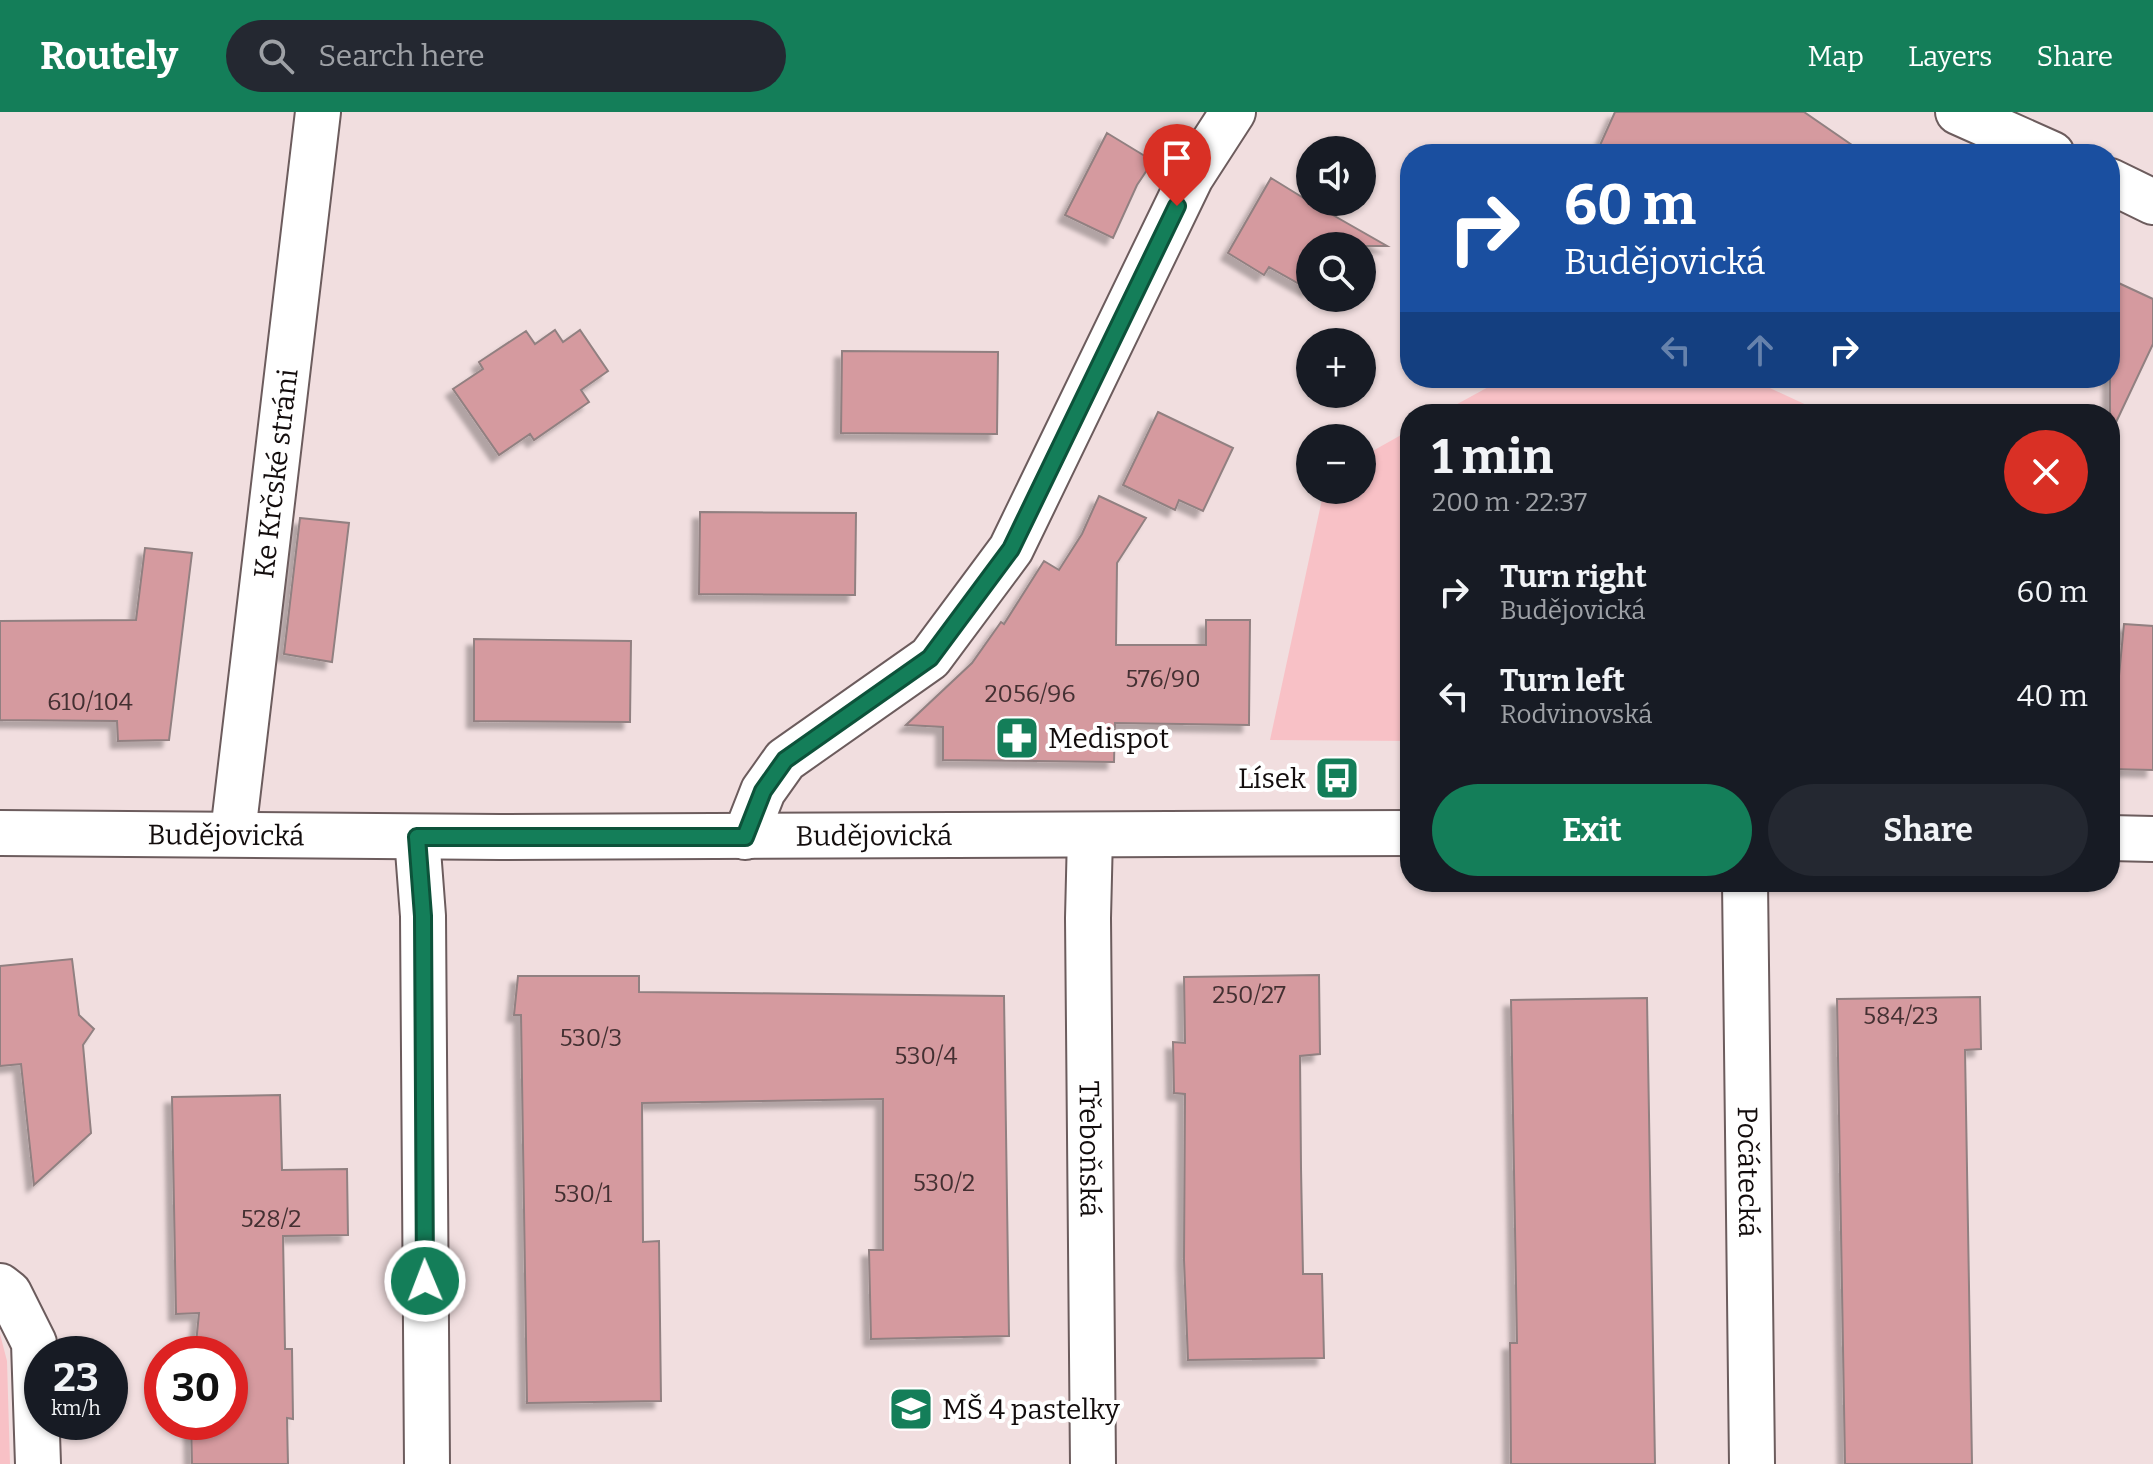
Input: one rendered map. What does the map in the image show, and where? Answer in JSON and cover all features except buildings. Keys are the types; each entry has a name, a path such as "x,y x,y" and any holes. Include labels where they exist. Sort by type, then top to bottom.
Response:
{"street":[{"name":"Ke Krčské stráni","path":"233,833 318,112"},
{"path":"745,837 763,791 785,760 930,658 1011,549 1191,177 1233,112"},
{"path":"1958,112 2037,135"},
{"path":"2120,186 2153,202"},
{"name":"Budějovická","path":"0,833 417,837 1400,833"},
{"name":"Třeboňská","path":"1090,835 1093,1464"},
{"path":"417,837 423,916 427,1464"},
{"path":"2120,838 2153,839"},
{"name":"Počátecká","path":"1745,892 1752,1464"},
{"path":"0,1286 9,1293 34,1343 38,1464"}],"shaded area":[{"path":"1487,388 1770,388 1804,404 1457,404"},
{"path":"1400,436 1400,741 1270,740 1321,504 1376,504 1376,449"},
{"path":"0,1334 7,1361 10,1464 0,1464"}],"place":[{"name":"Medispot","path":"1017,738"},
{"name":"Lísek","path":"1337,778"},
{"name":"MŠ 4 pastelky","path":"911,1409"}],"route":[{"path":"425,1281 423,916 417,837 745,837 763,791 785,760 930,658 1011,549 1177,206"}]}
